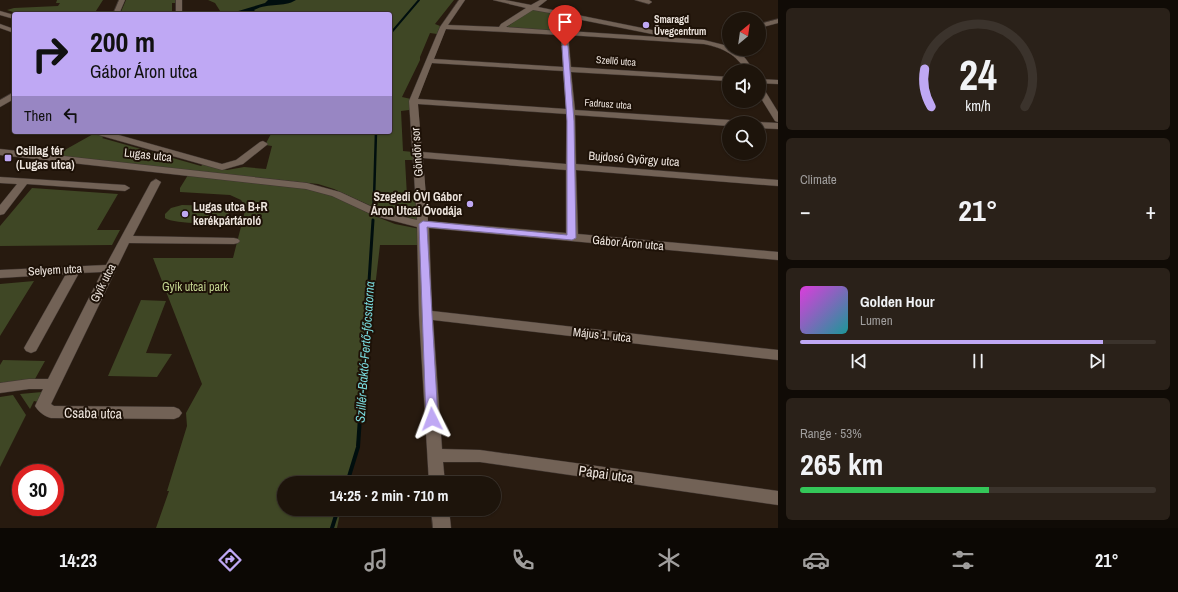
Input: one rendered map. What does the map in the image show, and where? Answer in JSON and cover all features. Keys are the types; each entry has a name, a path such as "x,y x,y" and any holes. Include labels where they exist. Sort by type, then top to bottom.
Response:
{"street":[{"path":"117,12 122,0"},
{"path":"179,0 179,12"},
{"name":"Göndör sor","path":"437,476 434,456 426,315 423,224 413,101 443,27 462,0"},
{"path":"496,0 665,35 671,40"},
{"path":"503,30 502,27 504,25 544,0"},
{"path":"638,0 649,2"},
{"path":"0,13 12,16"},
{"path":"564,14 564,34 570,112 572,238"},
{"path":"766,24 778,21"},
{"path":"0,26 12,30"},
{"path":"443,27 701,42 719,45 739,55 745,64"},
{"name":"Szellő utca","path":"430,60 722,79"},
{"path":"766,81 778,82"},
{"path":"0,104 12,96"},
{"path":"766,99 778,119"},
{"name":"Fadrusz utca","path":"413,101 722,122"},
{"path":"766,125 778,126"},
{"name":"Lugas utca","path":"105,134 222,167 237,163 263,144"},
{"name":"Lugas utca","path":"0,152 293,184"},
{"name":"Bujdosó György utca","path":"417,155 778,183"},
{"path":"0,180 125,188"},
{"path":"0,212 24,181"},
{"name":"Gyík utca","path":"53,384 110,268 156,182"},
{"name":"Gábor Áron utca","path":"293,184 326,190 387,217 423,224 778,256"},
{"path":"126,239 234,241"},
{"name":"Selyem utca","path":"0,274 110,268"},
{"path":"31,348 75,269"},
{"name":"Május 1. utca","path":"426,315 778,355"},
{"path":"0,388 29,384 53,384"},
{"name":"Csaba utca","path":"53,384 43,406 51,412 174,413"},
{"name":"Pápai utca","path":"434,456 480,456 778,498"},
{"path":"441,516 442,528"}],"green space":[{"path":"57,0 103,0 95,12 13,12 7,10 14,8 58,6 60,3 56,3"},
{"path":"126,0 176,0 176,3 172,3 172,11 176,12 121,12"},
{"path":"208,0 454,0 435,24 440,26 437,34 430,33 420,60 402,97 411,99 409,110 401,111 403,151 413,152 414,160 405,160 407,196 416,197 417,220 382,211 334,189 318,184 54,156 93,134 98,134 105,136 102,138 201,166 205,163 227,170 244,167 266,169 272,146 265,145 271,134 392,134 392,12 221,12 215,3"},
{"path":"533,8 562,15 561,32 507,27"},
{"name":"Gyík utcai park","path":"188,175 296,187 317,191 339,198 372,215 395,224 420,229 421,245 380,245 356,449 349,476 277,476 277,516 340,516 337,528 156,528 169,491 167,491 187,426 186,413 202,384 153,258 233,258 246,207 241,200 230,195 180,192 180,188"},
{"path":"32,188 118,194 97,230 120,230 112,245 0,246 0,226"},
{"path":"182,205 222,206 227,208 229,212 225,219 210,223 184,222 165,218 165,214 171,208"},
{"path":"34,281 0,336 0,284"},
{"path":"141,300 166,301 146,353 172,354 157,377 108,376"},
{"path":"3,360 45,361 35,379 0,383 0,365"},
{"path":"42,392 38,402 34,401 30,409 20,394"},
{"path":"13,395 26,415 0,467 0,397"}],"shaded area":[{"path":"268,0 296,0 286,4 265,6 254,10 256,12 235,12 265,3"}],"waterway":[{"name":"Szillér-Baktó-Fertő-főcsatorna","path":"392,32 419,0"},
{"name":"Szillér-Baktó-Fertő-főcsatorna","path":"374,199 376,134"},
{"name":"Szillér-Baktó-Fertő-főcsatorna","path":"374,199 374,207"},
{"name":"Szillér-Baktó-Fertő-főcsatorna","path":"365,343 373,220"},
{"name":"Szillér-Baktó-Fertő-főcsatorna","path":"349,476 358,447 365,342"},
{"name":"Szillér-Baktó-Fertő-főcsatorna","path":"332,528 336,516"}],"place":[{"name":"Smaragd Üvegcentrum","path":"646,25"},
{"name":"Csillag tér (Lugas utca)","path":"8,158"},
{"name":"Szegedi ÓVI Gábor Áron Utcai Óvodája","path":"470,204"},
{"name":"Lugas utca B+R kerékpártároló","path":"185,214"}],"route":[{"path":"432,419 423,224 572,238 571,121 565,46"}]}
